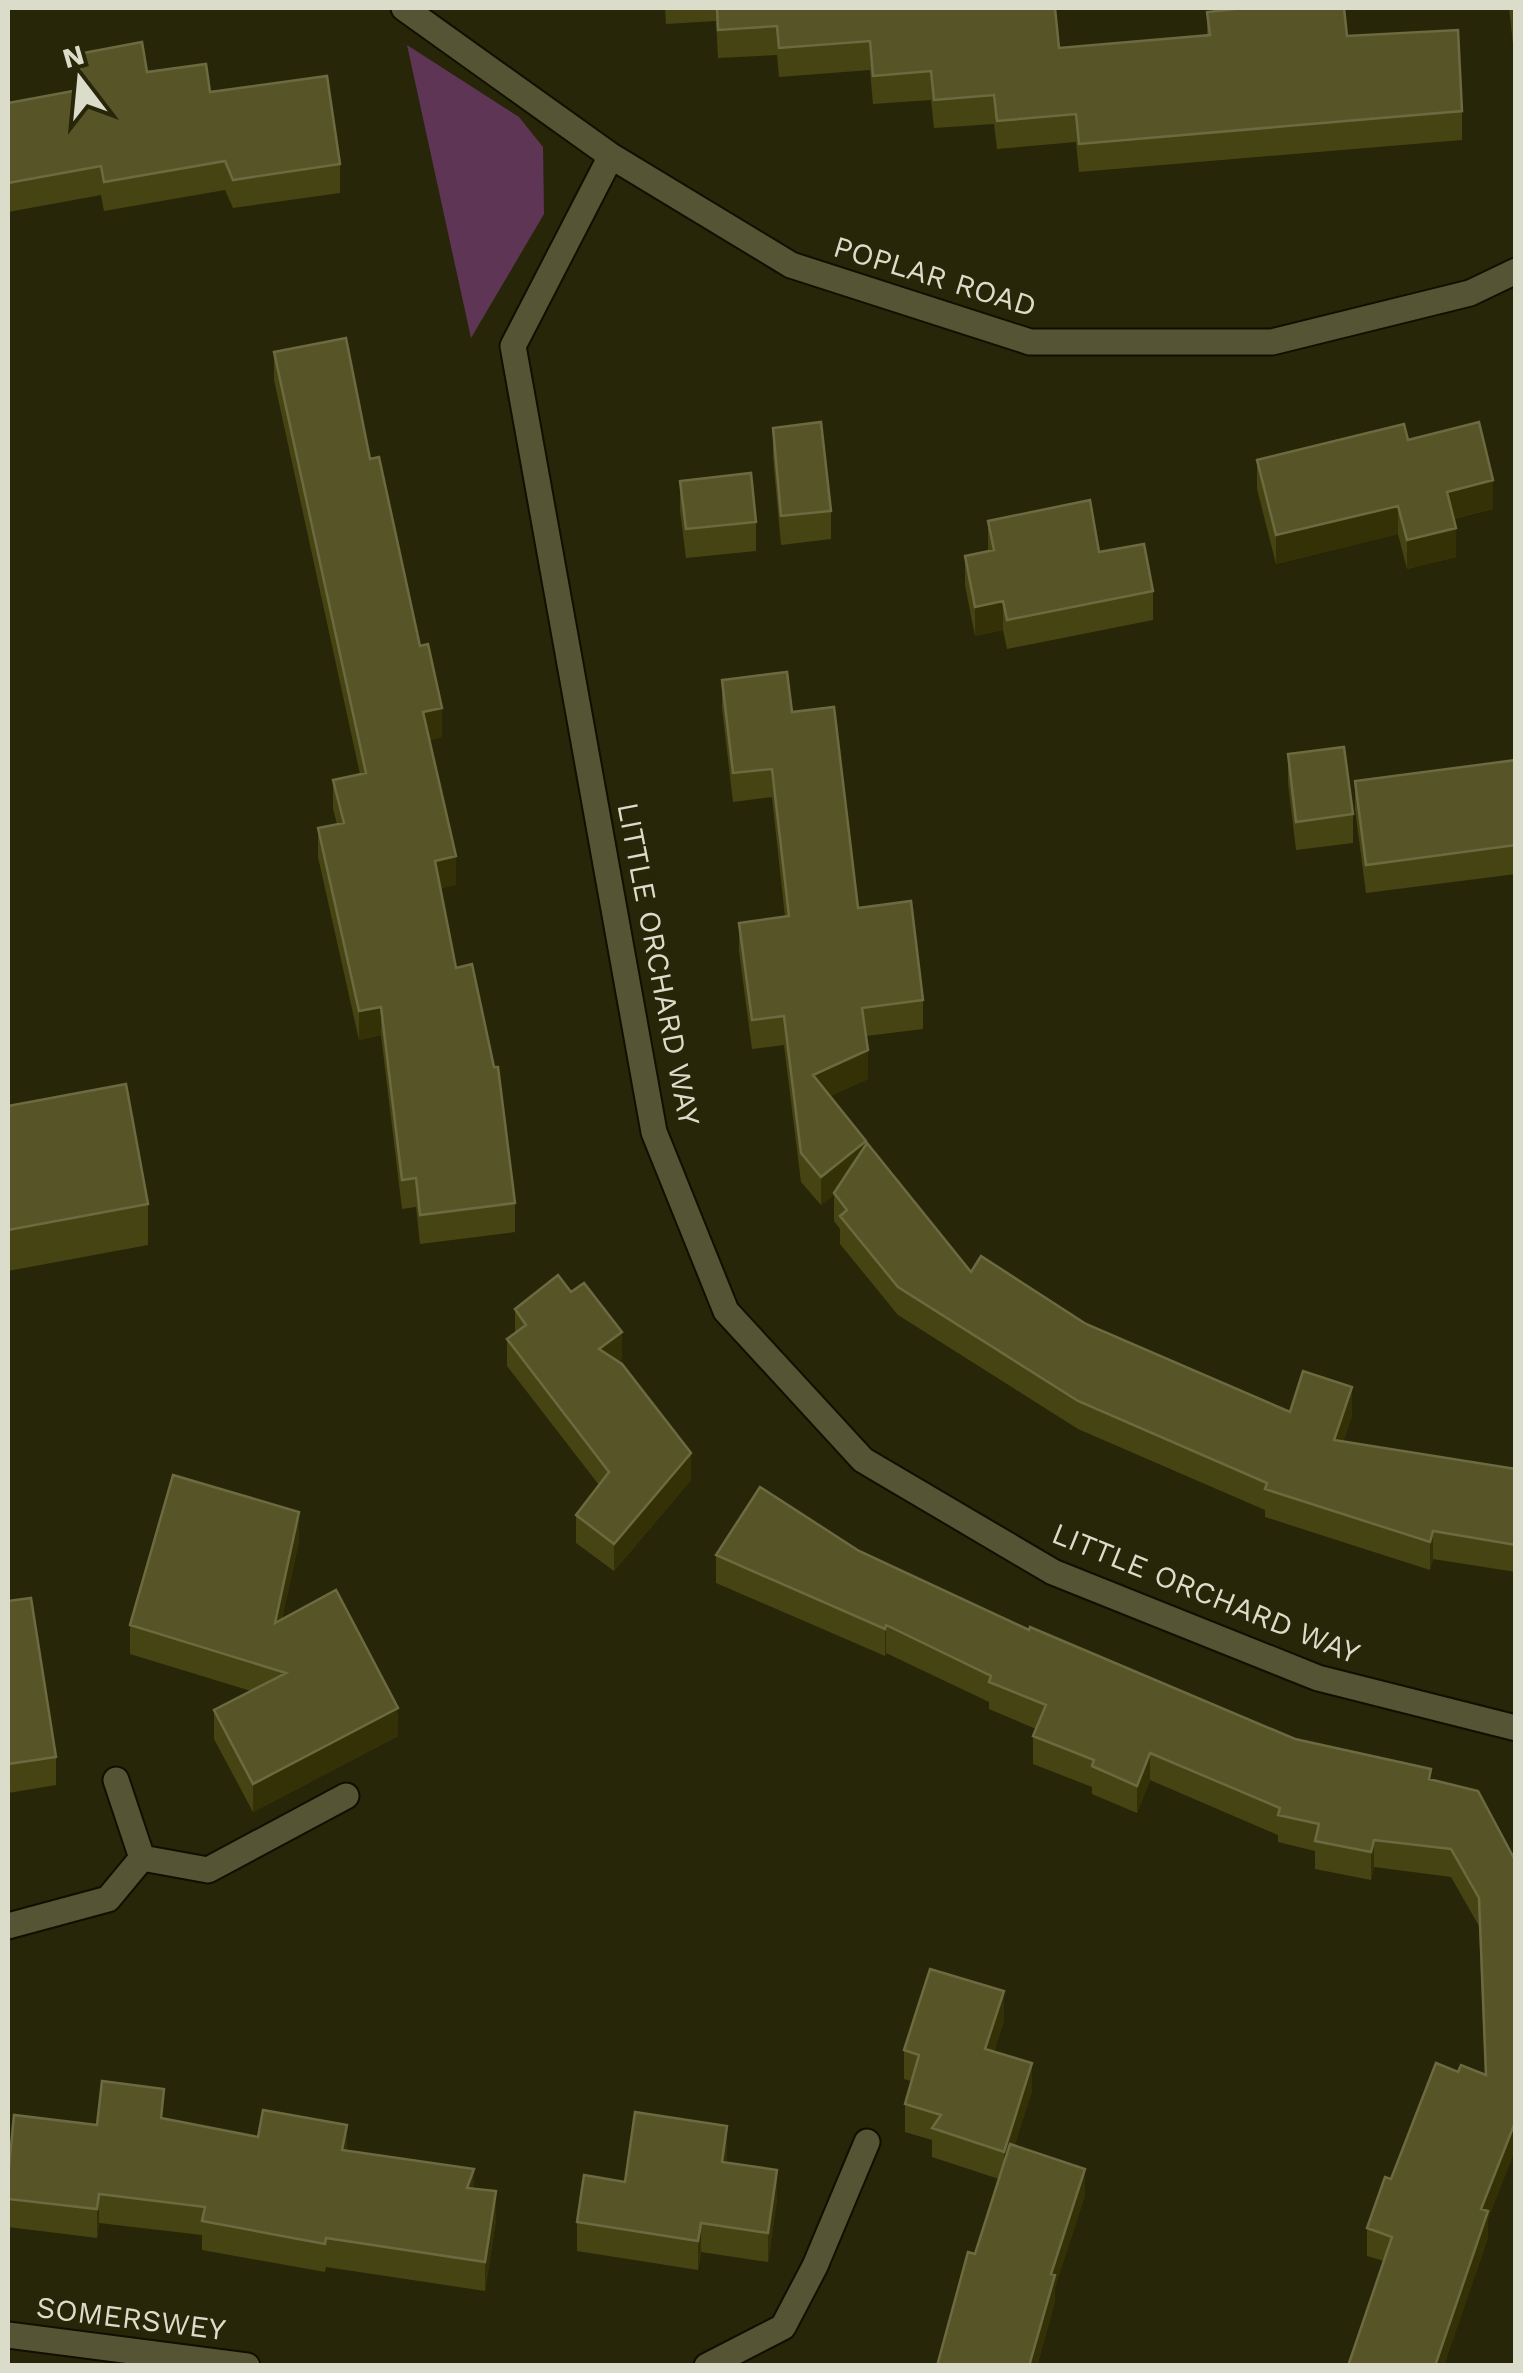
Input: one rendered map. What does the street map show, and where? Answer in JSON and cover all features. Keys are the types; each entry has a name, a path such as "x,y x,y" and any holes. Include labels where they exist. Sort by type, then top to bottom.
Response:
{"street":[{"name":"POPLAR ROAD","path":"404,8 611,156 791,265 1030,342 1272,342 1470,293 1516,272"},
{"name":"LITTLE ORCHARD WAY","path":"611,156 513,346 654,1132 726,1311 863,1460 1053,1572 1318,1678 1516,1728"},
{"path":"116,1780 142,1858"},
{"path":"142,1858 208,1870 346,1796"},
{"path":"8,1926 108,1899 142,1858"},
{"path":"707,2366 783,2327 816,2266 867,2142"},
{"name":"SOMERSWEY","path":"8,2336 247,2366"}],"shaded area":[{"path":"407,45 519,117 543,147 544,214 471,338"}],"building":[{"path":"717,8 1055,8 1059,48 1210,35 1207,12 1344,8 1347,36 1458,30 1462,111 1079,144 1076,114 997,121 994,95 934,100 931,71 873,76 870,41 779,48 777,26 718,30"},
{"path":"142,42 147,72 206,64 210,92 327,76 340,164 233,180 225,161 104,182 101,166 8,183 8,103 84,89 78,54"},
{"path":"346,338 370,459 379,457 420,646 428,644 442,708 423,712 456,856 435,861 456,968 472,964 494,1067 498,1067 515,1203 420,1215 416,1178 402,1180 381,1007 359,1011 318,828 344,823 333,780 366,773 274,352"},
{"path":"821,422 831,511 781,516 773,428"},
{"path":"1479,422 1493,480 1447,492 1456,528 1407,540 1398,506 1276,535 1257,460 1404,424 1408,440"},
{"path":"751,473 756,522 686,529 680,481"},
{"path":"1090,500 1099,552 1144,544 1153,591 1007,620 1003,601 975,607 965,556 994,550 988,521"},
{"path":"787,672 792,712 834,707 858,908 911,901 923,1000 862,1008 868,1050 813,1075 866,1141 821,1177 801,1153 784,1016 752,1020 739,923 789,916 772,769 733,773 722,680"},
{"path":"1344,747 1353,814 1296,822 1288,754"},
{"path":"1516,760 1516,845 1366,865 1355,781"},
{"path":"126,1084 148,1204 8,1230 8,1106"},
{"path":"867,1143 971,1272 981,1256 1086,1324 1290,1412 1303,1371 1352,1387 1334,1440 1516,1469 1516,1545 1433,1531 1430,1542 1265,1489 1267,1483 1078,1401 898,1287 840,1216 847,1210 834,1193"},
{"path":"558,1275 571,1292 584,1283 622,1332 599,1349 622,1364 691,1453 614,1544 576,1515 609,1472 507,1339 526,1325 515,1309"},
{"path":"173,1475 299,1512 275,1623 336,1590 398,1708 253,1784 214,1710 286,1673 130,1625"},
{"path":"760,1487 859,1551 1029,1630 1030,1627 1295,1739 1431,1769 1429,1779 1478,1791 1516,1862 1516,2120 1481,2209 1488,2211 1435,2366 1348,2366 1392,2237 1367,2228 1385,2177 1391,2179 1436,2063 1458,2072 1461,2065 1486,2075 1479,1898 1451,1849 1374,1840 1371,1852 1315,1841 1319,1824 1278,1815 1280,1808 1150,1753 1137,1786 1092,1766 1094,1760 1033,1736 1046,1705 989,1682 991,1676 886,1625 885,1629 716,1555"},
{"path":"31,1598 56,1757 8,1764 8,1601"},
{"path":"930,1969 1004,1991 985,2049 1032,2063 1004,2152 932,2128 941,2115 905,2104 919,2055 904,2050"},
{"path":"102,2081 164,2089 161,2118 258,2137 263,2110 347,2125 342,2150 474,2169 467,2188 496,2191 485,2262 326,2238 325,2244 202,2221 205,2207 99,2194 97,2209 8,2199 14,2115 97,2125"},
{"path":"635,2112 727,2126 722,2162 777,2170 768,2233 701,2223 698,2241 577,2222 584,2175 625,2182"},
{"path":"1010,2144 1085,2169 1051,2274 1055,2275 1029,2366 937,2366 968,2252 975,2254"}]}
